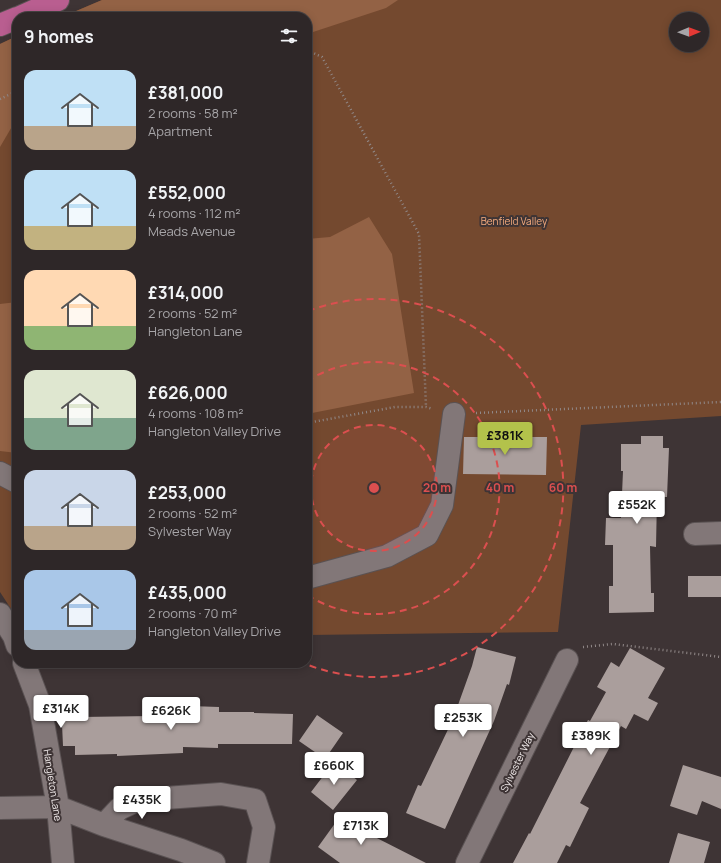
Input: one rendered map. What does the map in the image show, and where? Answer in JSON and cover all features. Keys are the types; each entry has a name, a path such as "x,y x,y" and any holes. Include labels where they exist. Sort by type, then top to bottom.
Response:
{"highway":[{"path":"31,12 58,0"},
{"path":"0,25 12,20"}],"street":[{"path":"312,577 387,556 427,535 442,505 454,414"},
{"path":"0,473 12,479"},
{"path":"695,534 721,533"},
{"path":"0,614 12,633"},
{"name":"Sylvester Way","path":"467,863 567,660"},
{"name":"Hangleton Lane","path":"26,668 40,705 58,807 63,863"},
{"path":"104,825 120,809 138,800 221,794 255,800 264,827 258,863"},
{"path":"0,808 58,807 104,825 214,863"}],"path":[{"path":"312,52 322,57 419,234 426,407"},
{"path":"0,99 12,93"},
{"path":"312,422 395,407 426,407 454,414 721,402"},
{"path":"567,660 576,648 613,644 721,657"}],"green space":[{"name":"Benfield Valley","path":"102,0 721,0 721,416 581,425 558,632 312,635 312,12 74,12"},
{"path":"12,38 12,610 0,592 0,44"}],"shaded area":[{"path":"102,0 398,0 386,8 312,32 312,12 74,12"},
{"path":"12,38 12,127 0,147 0,44"},
{"path":"369,217 392,254 414,393 312,413 312,239 330,237"},
{"path":"12,303 12,452 0,451 0,304"}],"building":[{"path":"641,436 663,436 663,448 669,448 667,497 657,497 656,547 650,546 651,593 654,593 654,612 609,613 609,586 613,586 613,545 605,545 606,518 621,518 623,471 621,471 621,444 641,444"},
{"path":"464,437 547,437 546,475 463,474"},
{"path":"688,576 721,576 721,597 688,597"},
{"path":"477,647 516,657 509,685 507,684 494,721 445,829 406,813 418,785 421,786 453,719 472,666"},
{"path":"630,648 665,668 648,698 658,703 648,721 634,714 626,729 621,726 580,803 589,808 570,847 566,845 557,863 513,863 529,833 530,834 588,720 590,721 606,692 597,687 611,662 619,667"},
{"path":"79,701 80,717 153,716 153,713 190,712 190,706 219,707 219,712 293,714 292,744 218,744 218,748 183,747 183,753 117,756 117,754 75,755 75,746 63,746 61,702"},
{"path":"317,715 343,733 325,759 299,741"},
{"path":"334,762 357,780 333,810 311,792"},
{"path":"683,765 721,777 721,809 702,801 697,815 670,806"},
{"path":"341,815 367,833 426,863 340,863 318,847"},
{"path":"678,833 710,842 704,863 669,863"}]}
